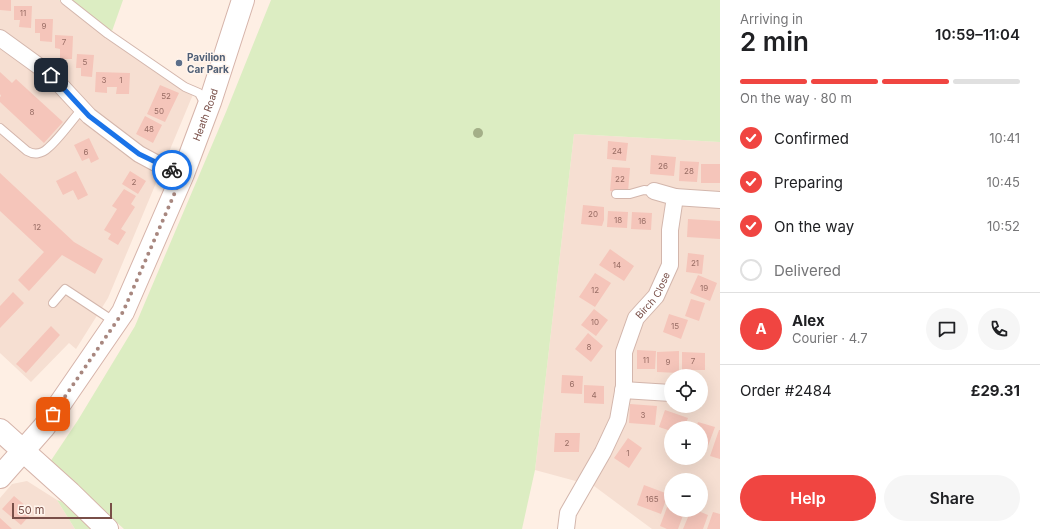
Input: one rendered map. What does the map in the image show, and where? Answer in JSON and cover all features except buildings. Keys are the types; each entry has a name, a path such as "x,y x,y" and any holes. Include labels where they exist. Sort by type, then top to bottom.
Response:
{"street":[{"name":"Heath Road","path":"0,477 44,427 123,312 183,174 243,0"},
{"path":"0,38 51,75 89,116 139,154 165,168 183,174"},
{"path":"654,191 675,197 720,200"},
{"name":"Birch Close","path":"566,529 568,513 603,452 618,420 623,390 624,352 636,318 656,296 670,265 670,230 675,197"},
{"path":"623,390 664,393"},
{"path":"0,430 70,492 107,529"}],"lane":[{"path":"65,0 108,34 185,87 199,93 207,108"},
{"path":"0,128 27,151 32,154 38,153 48,148 82,109"},
{"path":"616,194 630,194 644,190 654,191"},
{"path":"53,303 65,289 116,322"}],"shaded area":[{"path":"0,0 59,0 194,92 108,298 76,349 69,343 31,382 0,353"},
{"path":"574,134 720,142 720,529 652,529 594,486 535,470"},
{"path":"27,481 57,500 75,529 0,529 0,498 12,484"}],"green space":[{"path":"59,0 123,0 111,34"},
{"path":"271,0 720,0 720,142 574,134 535,470 522,529 124,529 50,462 78,420 135,326 226,112"},
{"path":"57,500 65,503 92,529 75,529"}],"way so far":[{"path":"53,414 123,312 183,174 172,170"}],"place":[{"name":"Pavilion Car Park","path":"179,63"}],"route":[{"path":"51,75 89,116 139,154 165,168 172,170"}]}
